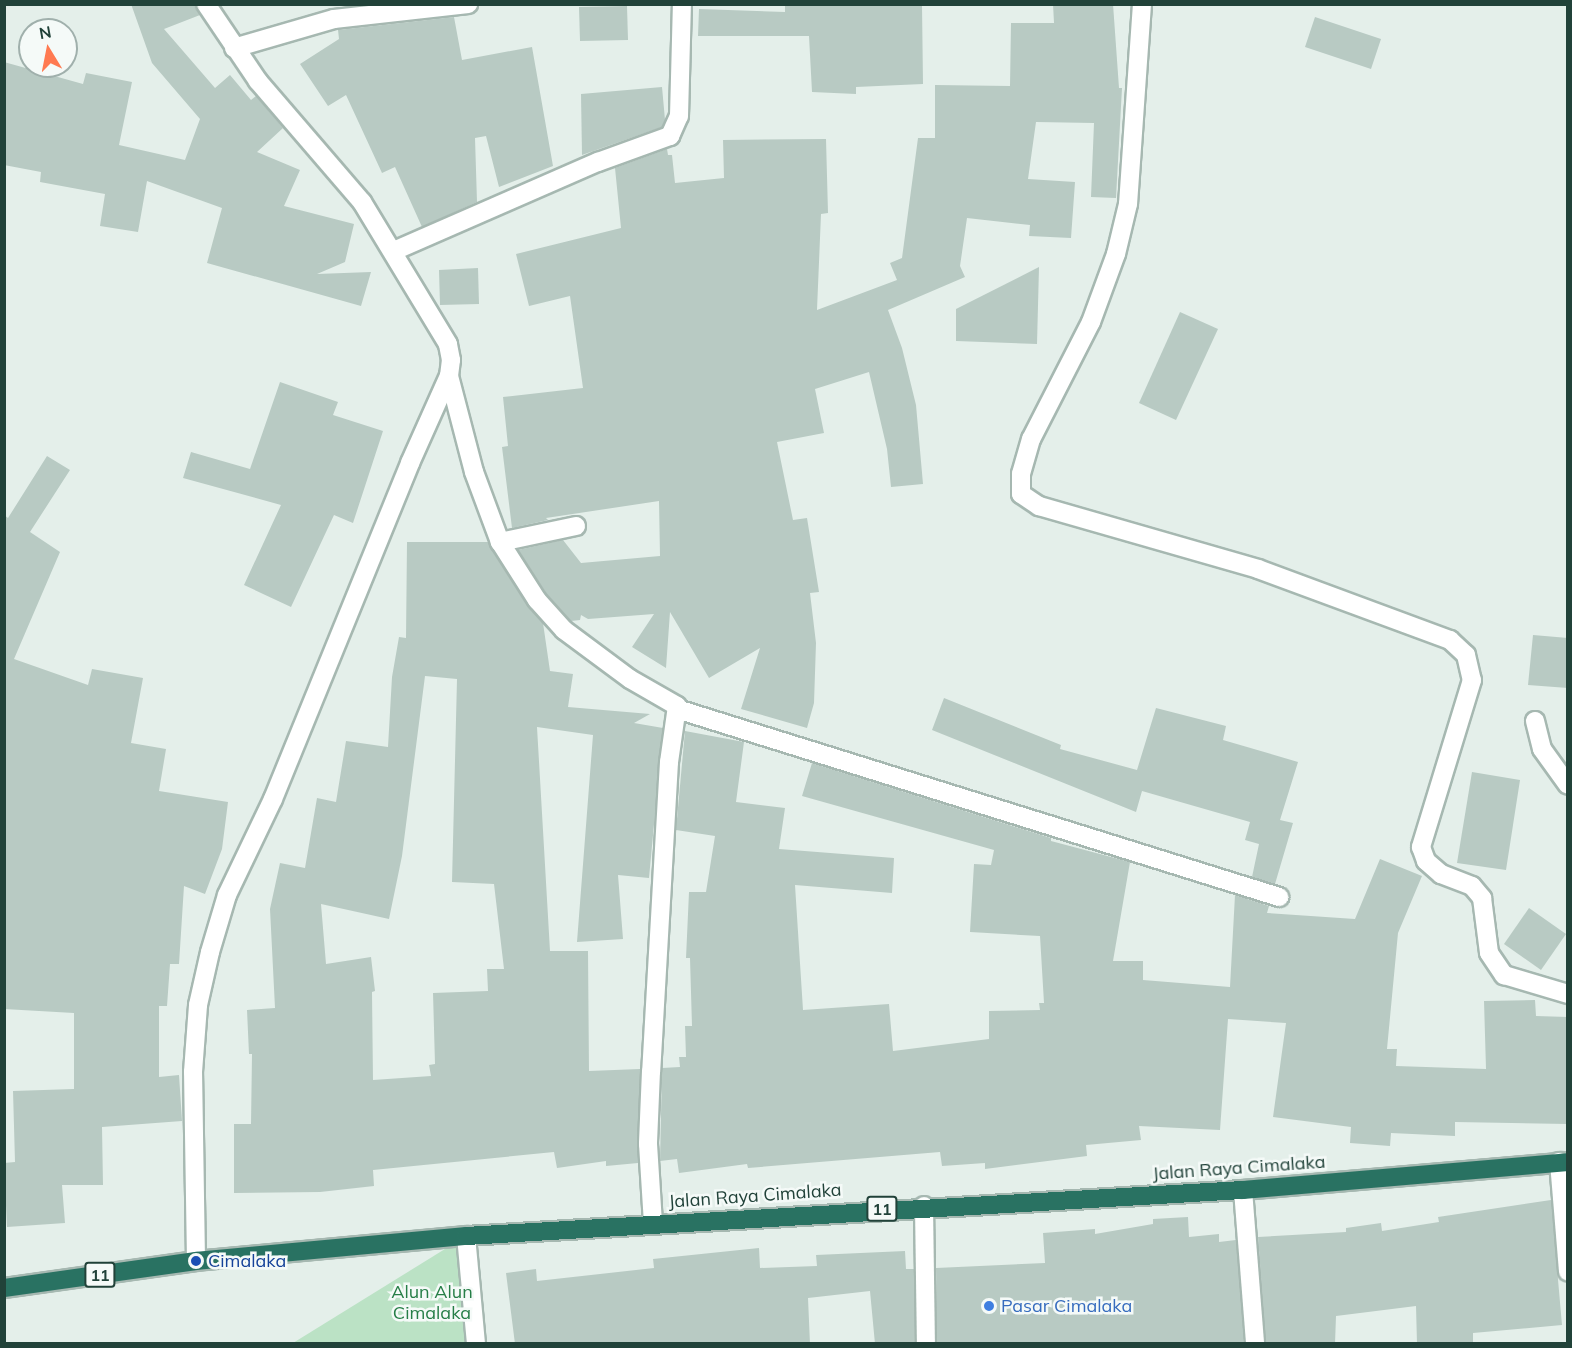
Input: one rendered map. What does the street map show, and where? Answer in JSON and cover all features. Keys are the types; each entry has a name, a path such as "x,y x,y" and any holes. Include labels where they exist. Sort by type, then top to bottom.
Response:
{"highway":[{"name":"Jalan Raya Cimalaka","path":"196,1261 466,1236 924,1206 1243,1190 1563,1162"},
{"name":"11","path":"4,1288 196,1261"}],"street":[{"path":"196,1261 193,1072 198,1005 210,952 227,895 273,799 445,383 448,344 394,251 362,202 234,48 206,4"},
{"path":"234,48 334,20 468,4"},
{"path":"394,251 598,162 670,136 679,116 682,4"},
{"path":"1142,4 1128,204 1116,254 1091,322 1031,439 1021,474 1021,494 1039,506 1258,569 1450,640 1466,655 1472,680 1421,847 1426,861 1441,874 1472,886 1482,898 1489,953 1504,975 1568,994"},
{"path":"445,383 500,542 537,600 564,630 630,679 672,700 675,718 648,1144 653,1224"},
{"path":"500,542 576,526"},
{"path":"675,718 1279,897"},
{"path":"1535,721 1542,749 1568,785"},
{"path":"1563,1162 1568,1272"},
{"path":"1243,1190 1255,1344"},
{"path":"924,1206 926,1344"},
{"path":"466,1236 476,1344"}],"green space":[{"name":"Alun Alun Cimalaka","path":"466,1236 476,1343 293,1343"}],"building":[{"path":"131,4 195,4 200,15 164,29 215,88 230,75 251,100 256,96 283,128 257,152 300,170 284,206 354,224 345,262 317,274 371,272 361,306 207,263 222,208 147,181 138,232 100,226 105,194 40,182 41,172 4,165 4,62 18,66 18,78 61,78 83,84 86,73 132,82 119,145 185,160 200,119 152,63"},
{"path":"785,4 922,5 923,84 856,87 856,94 812,92 809,36 698,36 699,9 785,12"},
{"path":"1053,4 1113,4 1119,88 1122,88 1116,198 1091,197 1094,123 1036,122 1028,179 1075,182 1071,238 1029,236 1030,225 967,218 960,266 965,277 888,310 902,348 916,405 923,484 891,487 887,449 869,372 815,389 824,433 777,442 793,520 807,518 819,592 810,593 816,643 814,703 807,728 741,709 760,648 709,678 670,612 666,668 632,647 654,614 588,619 581,615 580,620 571,621 546,593 518,550 563,540 581,563 660,556 659,501 546,518 548,520 512,528 502,447 508,446 503,397 583,388 570,296 529,306 516,254 621,228 615,168 667,149 668,155 672,155 675,183 724,178 723,140 826,139 828,213 821,214 817,310 897,280 890,263 902,258 918,138 935,138 935,85 1010,86 1011,23 1054,23"},
{"path":"627,6 628,40 580,41 579,7"},
{"path":"454,17 462,60 532,47 553,166 499,187 486,136 475,138 477,202 422,227 395,167 382,173 346,95 328,106 300,64 339,39 338,30"},
{"path":"1315,17 1381,39 1371,69 1305,47"},
{"path":"662,87 665,120 662,127 582,155 581,94"},
{"path":"1039,267 1037,344 956,341 956,309"},
{"path":"478,268 479,304 440,305 439,270"},
{"path":"1180,312 1218,329 1176,420 1139,403"},
{"path":"280,382 338,402 333,415 383,431 353,523 334,515 291,607 244,585 281,505 183,478 191,452 250,469"},
{"path":"47,456 70,470 30,532 60,552 14,659 88,685 92,669 143,678 131,743 166,749 159,791 228,802 222,849 205,894 184,886 179,964 170,964 167,1006 159,1006 159,1077 179,1075 182,1121 102,1127 103,1185 62,1185 65,1223 7,1227 4,1163 15,1162 13,1091 74,1089 74,1013 4,1009 4,515 8,518"},
{"path":"407,542 488,542 543,623 550,671 573,674 568,707 650,714 634,723 663,728 649,878 618,875 623,939 577,942 593,735 537,727 550,951 588,951 589,1071 640,1069 638,1163 606,1166 606,1161 557,1168 554,1152 373,1170 374,1186 320,1192 234,1193 234,1124 251,1124 252,1054 249,1054 247,1010 275,1008 270,909 280,863 305,868 317,798 336,802 346,741 388,747 392,677 399,637 406,638","holes":["425,676 457,679 452,882 494,884 504,969 487,969 488,991 433,993 435,1064 429,1065 431,1076 373,1080 372,992 375,991 371,957 326,964 321,904 389,919 402,856"]},
{"path":"1533,635 1568,638 1568,688 1528,685"},
{"path":"944,698 1061,745 1060,749 1137,770 1156,708 1226,726 1223,740 1298,762 1280,820 1293,823 1275,884 1252,877 1259,844 1245,840 1250,822 1142,791 1136,812 932,730"},
{"path":"685,731 744,742 736,802 785,808 779,849 894,858 892,893 795,885 803,1010 889,1004 893,1051 989,1039 989,1011 1040,1010 1039,1003 1044,1003 1040,936 970,932 974,864 991,865 994,850 802,796 812,763 1051,838 1051,841 1130,862 1113,961 1143,961 1143,980 1230,987 1235,895 1269,906 1267,913 1355,919 1380,859 1422,876 1398,933 1387,1049 1397,1049 1396,1066 1486,1069 1484,1001 1535,1000 1536,1016 1568,1017 1568,1124 1455,1122 1455,1136 1391,1133 1390,1146 1350,1143 1351,1127 1273,1117 1286,1023 1228,1019 1220,1130 1139,1126 1141,1140 1086,1145 1087,1156 985,1169 985,1163 942,1166 940,1152 748,1168 747,1164 679,1173 677,1159 660,1161 662,1068 680,1067 679,1057 686,1057 685,1026 692,1026 690,958 686,958 689,892 706,892 715,836 676,830"},
{"path":"1472,772 1520,780 1506,870 1457,863"},
{"path":"1529,908 1566,934 1541,970 1504,944"},
{"path":"1551,1200 1562,1325 1473,1333 1473,1344 1417,1344 1416,1306 1336,1316 1335,1344 1266,1344 1258,1237 1346,1232 1346,1228 1381,1223 1382,1231 1439,1222 1438,1217"},
{"path":"1188,1217 1189,1237 1219,1234 1219,1242 1236,1240 1244,1344 937,1344 936,1268 1045,1263 1043,1233 1095,1229 1095,1234 1153,1224 1153,1219"},
{"path":"759,1248 760,1268 817,1266 816,1255 905,1251 906,1269 914,1269 915,1344 875,1344 870,1291 808,1298 810,1344 515,1344 506,1273 536,1269 537,1281 654,1268 653,1259"}],"place":[{"name":"Cimalaka","path":"196,1261"},
{"name":"Pasar Cimalaka","path":"989,1306"}]}
